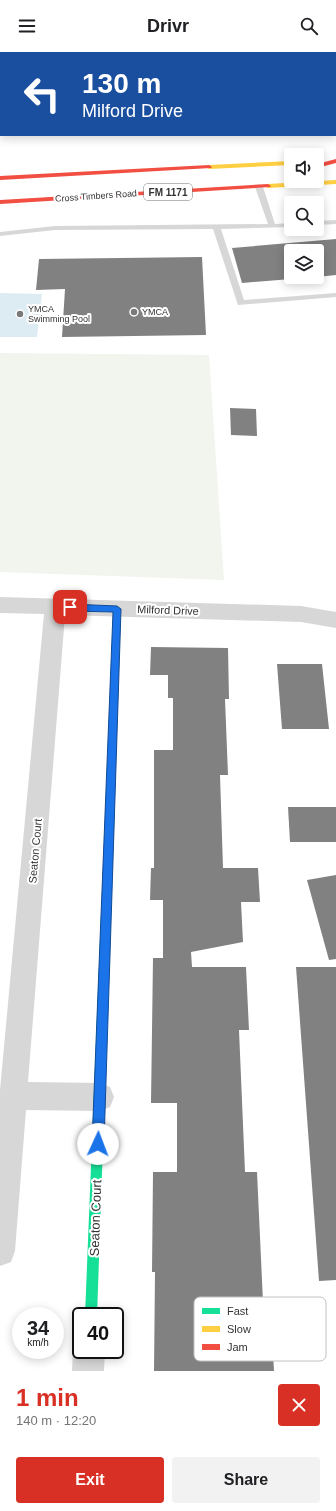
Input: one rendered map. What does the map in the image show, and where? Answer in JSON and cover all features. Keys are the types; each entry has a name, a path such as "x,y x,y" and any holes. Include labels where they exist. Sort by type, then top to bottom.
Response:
{"main road":[{"path":"324,162 336,161"},
{"path":"324,164 336,161"},
{"name":"FM 1171","path":"0,178 284,163"},
{"path":"272,173 284,171"},
{"path":"256,175 251,180 252,183 259,187"},
{"name":"Cross Timbers Road","path":"0,202 336,182"},
{"name":"Seaton Court","path":"90,1307 100,1097 117,609"}],"street":[{"name":"Milford Drive","path":"0,605 301,614 336,620"},
{"name":"Seaton Court","path":"0,1251 55,607"},
{"path":"14,1096 100,1097"},
{"path":"88,1371 89,1359"}],"lane":[{"path":"259,187 272,226"},
{"path":"324,223 336,222"},
{"path":"0,234 55,228 284,225"},
{"path":"216,226 241,303 336,295"}],"shaded area":[{"name":"YMCA Swimming Pool","path":"0,293 42,294 37,337 0,337"},
{"path":"0,353 209,355 224,580 0,572"}],"building":[{"path":"336,239 336,275 324,276 324,244 284,244 284,280 242,283 232,248"},
{"name":"YMCA","path":"202,257 206,335 62,337 65,289 36,290 39,259"},
{"path":"230,408 256,409 257,436 231,435"},
{"path":"151,647 228,648 229,699 225,699 228,775 220,775 223,868 258,868 260,902 241,902 243,942 191,952 192,967 246,967 249,1030 239,1030 245,1172 257,1172 263,1297 194,1297 194,1361 273,1361 274,1371 154,1371 155,1272 152,1272 153,1172 177,1172 177,1103 151,1103 153,958 163,958 163,900 150,900 151,868 154,868 154,750 173,750 173,698 168,698 168,675 150,675"},
{"path":"277,664 322,664 329,729 282,729"},
{"path":"288,807 336,807 336,842 290,842"},
{"path":"336,875 336,959 329,960 307,880"},
{"path":"296,967 336,967 336,1280 319,1281"}],"traffic: fast":[{"path":"91,1307 106,915"}],"traffic: slow":[{"path":"209,167 284,163"},
{"path":"268,186 336,182"},
{"path":"115,672 117,609"}],"traffic: jam":[{"path":"324,164 336,161"},
{"path":"0,178 209,167"},
{"path":"0,202 268,186"},
{"path":"106,915 115,672"}],"place":[{"name":"YMCA","path":"134,312"},
{"name":"YMCA Swimming Pool","path":"20,314"}],"route":[{"path":"70,607 117,609 98,1144"}]}
